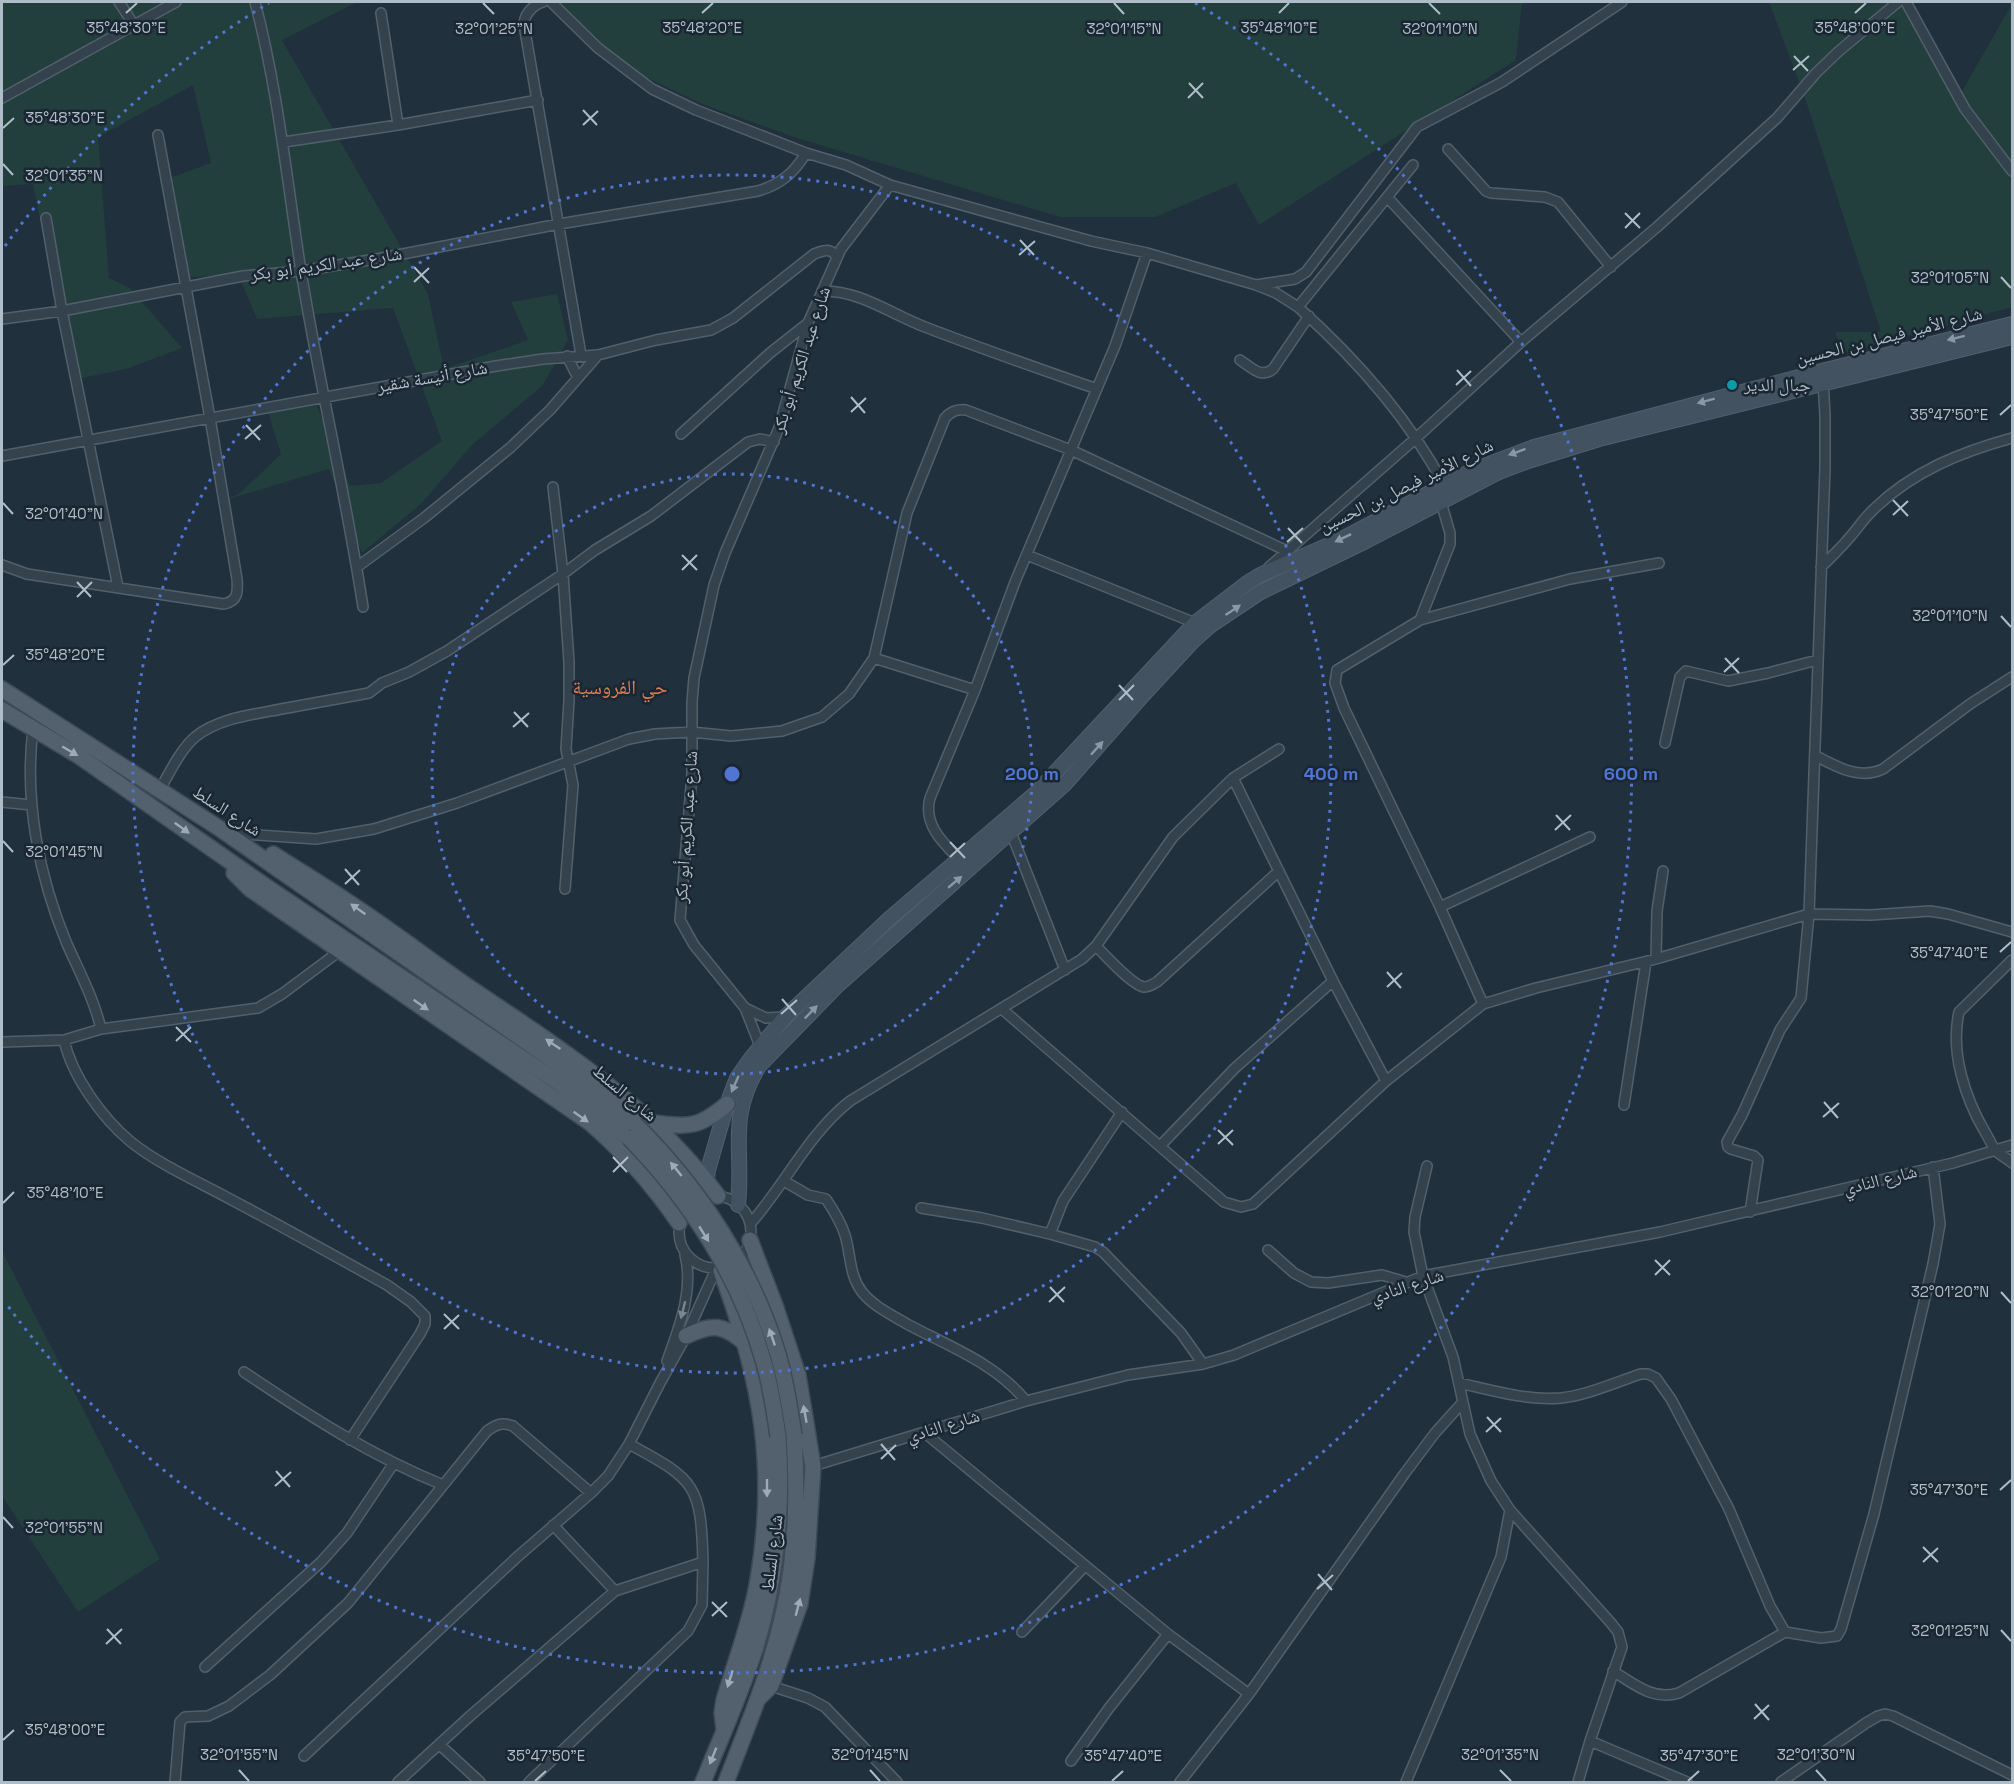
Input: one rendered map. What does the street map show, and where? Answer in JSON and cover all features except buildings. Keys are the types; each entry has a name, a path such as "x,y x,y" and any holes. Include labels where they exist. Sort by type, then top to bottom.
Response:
{"main road":[{"name":"شارع السلط","path":"2,689 222,830 573,1074 623,1113 669,1160 707,1210 751,1286 778,1356 794,1435 797,1506 790,1576 777,1639 759,1698 726,1782"},
{"name":"شارع السلط","path":"2,710 79,756 593,1108 629,1138 656,1168 694,1219 740,1296 763,1359 778,1437 780,1518 771,1584 756,1648 703,1782"},
{"path":"165,794 201,807 358,908 418,952 570,1055 654,1123 706,1180 712,1196"},
{"path":"207,845 250,889 589,1122 638,1168 660,1194 679,1223"},
{"path":"654,1123 690,1126 714,1115 727,1104"},
{"path":"750,1232 798,1375 813,1466 807,1558 800,1604 771,1686 759,1698"},
{"path":"718,1268 747,1345 764,1438 768,1487 766,1522 757,1587 724,1700 724,1729"},
{"path":"686,1336 705,1328 721,1327 732,1332 747,1345"}],"street":[{"path":"119,2 134,25"},
{"path":"2,98 176,2"},
{"path":"255,2 267,47 284,142 301,271 363,607"},
{"path":"543,2 536,4 528,13 524,25 581,355"},
{"path":"551,2 597,48 652,89 696,111 806,153 846,165 890,185 1091,241 1147,254 1256,285 1276,293 1309,316 1368,376 1415,439 1444,485"},
{"path":"1256,285 1295,279 1306,272 1417,127 1503,82 1622,2"},
{"path":"1260,575 1521,342 1611,267 1756,137 1839,51 1898,2"},
{"path":"1906,2 1965,109 2013,171"},
{"path":"381,13 398,126"},
{"path":"284,142 398,126 538,100"},
{"path":"2,565 27,574 224,604 237,596 237,579 210,418 158,135"},
{"path":"1448,149 1486,191 1545,197 1557,202 1611,267"},
{"name":"شارع عبد الكريم أبو بكر","path":"2,319 62,311 254,274 301,271 559,224 759,191 783,181 795,170 806,153"},
{"path":"1298,307 1413,165"},
{"name":"شارع عبد الكريم أبو بكر","path":"760,1046 746,1008 694,945 680,920 692,774 691,732 694,678 714,585 725,553 774,442 808,323 837,256 890,185"},
{"path":"1388,197 1521,342"},
{"path":"46,218 62,311 118,587"},
{"name":"شارع أنيسة شقير","path":"2,456 496,366 567,356 598,355 656,340 711,330 723,325 814,254 826,249 837,256"},
{"path":"959,859 939,838 928,811 930,798 1027,555 1097,390 1147,254"},
{"path":"1315,261 1328,270"},
{"path":"822,291 851,294 922,326 1097,390"},
{"path":"1240,360 1262,374 1267,374 1273,369 1309,316"},
{"path":"681,434 770,353 808,323"},
{"name":"شارع الأمير فيصل بن الحسين","path":"706,1180 727,1104 737,1078 785,1017 873,934 1036,793 1195,623 1260,575 1418,506 1441,502 1499,472 1528,461 2013,324"},
{"name":"شارع الأمير فيصل بن الحسين","path":"738,1205 740,1188 738,1121 750,1082 759,1066 838,985 1065,784 1169,666 1211,625 1259,593 1418,506 1444,485 1496,460 1559,439 1822,378 2013,337"},
{"path":"357,567 424,518 510,448 550,410 577,376 598,355"},
{"path":"567,356 577,376"},
{"path":"1750,1212 1758,1160 1754,1156 1731,1149 1727,1142 1742,1115 1780,1030 1801,998 1809,914 1816,756 1825,416 1822,378"},
{"path":"243,834 316,839 374,829 457,803 629,739 655,734 691,732 747,736 782,732 822,717 855,687 874,658 907,513 945,418 956,410 966,410 1071,450 1287,551"},
{"path":"1821,567 1849,539 1872,510 1907,482 1956,455 2013,438"},
{"path":"165,794 190,743 195,737 213,726 253,715 369,693 382,683 409,672 447,651 595,550 668,505 748,442 760,439 774,442"},
{"path":"553,487 563,574 570,682 566,742 574,794 566,889"},
{"path":"1420,620 1450,544 1450,533 1441,502"},
{"path":"1027,555 1195,623"},
{"path":"1483,1004 1440,907 1344,708 1335,683 1335,675 1339,667 1420,620 1570,579 1659,563"},
{"path":"874,658 975,690"},
{"path":"1665,743 1680,677 1686,671 1728,681 1817,660"},
{"path":"1816,756 1832,765 1856,773 1877,772 1970,704 2013,677"},
{"path":"33,729 30,753 32,805 38,847 52,901 68,945 90,993 101,1029"},
{"path":"750,1232 829,1119 843,1106 1082,958 1095,946 1165,846 1233,778 1278,749"},
{"path":"1233,778 1333,981 1386,1081"},
{"path":"2,802 32,805"},
{"path":"1006,818 1065,970"},
{"path":"1440,907 1590,837"},
{"path":"1095,946 1133,981 1141,987 1149,987 1279,871"},
{"path":"1624,1106 1651,961 1663,871"},
{"path":"1002,1009 1161,1145 1198,1182 1224,1202 1233,1206 1248,1206 1253,1204 1386,1081 1483,1004 1536,988 1651,961 1809,914 1871,915 1930,911 2013,932"},
{"path":"2,1042 63,1040 101,1029 258,1008 282,994 341,950"},
{"path":"2013,960 1965,1005 1959,1012 1956,1022 1956,1047 1961,1074 1978,1121 1996,1151 2013,1163"},
{"path":"1161,1145 1235,1068 1333,981"},
{"path":"746,1008 766,1018 785,1017"},
{"path":"63,1040 76,1074 109,1119 133,1143 182,1173 387,1286 411,1302 425,1316 423,1328 350,1440"},
{"path":"1050,1234 1063,1201 1122,1112"},
{"name":"شارع النادي","path":"813,1466 1026,1401 1128,1375 1203,1364 1234,1355 1423,1276 1606,1243 1750,1212 1934,1167 2013,1145"},
{"path":"1427,1166 1414,1217 1414,1232 1423,1276 1453,1358 1470,1434 1491,1481 1510,1510 1618,1632 1622,1647 1578,1782"},
{"path":"1613,1671 1651,1693 1666,1696 1679,1693 1785,1632 1828,1638 1837,1636 1874,1514 1933,1264 1940,1224 1934,1167"},
{"path":"784,1181 808,1195 826,1199 841,1224 856,1281 862,1292 872,1302 996,1372 1011,1383 1026,1401"},
{"path":"660,1383 687,1295 687,1267 679,1238 679,1223 691,1204 712,1196 738,1205 748,1217 750,1232 747,1248 738,1260 718,1268 701,1266 684,1252"},
{"path":"921,1208 982,1218 1095,1247 1103,1252 1181,1333 1203,1364"},
{"path":"1268,1250 1294,1273 1311,1282 1328,1283 1382,1275 1406,1282"},
{"path":"304,1756 608,1476 629,1444 686,1336 718,1268"},
{"path":"244,1372 350,1440 443,1485"},
{"path":"1459,1383 1511,1393 1560,1398 1641,1374 1648,1374 1656,1378 1671,1399 1729,1509 1766,1596 1785,1632"},
{"path":"1180,1782 1249,1694 1405,1473 1462,1403"},
{"path":"175,1782 180,1722 185,1718 208,1716 229,1706 270,1675 348,1603 487,1431 497,1424 505,1423 513,1426 591,1493"},
{"path":"925,1433 1168,1634 1249,1694"},
{"path":"531,1782 688,1631 702,1605 702,1520 692,1489 682,1476 669,1466 629,1444"},
{"path":"206,1666 321,1562 347,1533 394,1463"},
{"path":"1406,1782 1501,1557 1510,1510"},
{"path":"553,1525 615,1591"},
{"path":"398,1782 470,1716 615,1591 703,1562"},
{"path":"1022,1632 1084,1566"},
{"path":"1071,1761 1109,1708 1168,1634"},
{"path":"771,1686 808,1698 825,1707 897,1782"},
{"path":"1781,1782 1866,1723 1885,1714 2013,1775"},
{"path":"1590,1741 1687,1782"},
{"path":"440,1745 475,1781"}],"green space":[{"path":"2,2 357,2 282,40 428,294 444,369 528,340 511,302 557,294 568,340 543,385 472,445 421,504 362,553 329,469 222,501 240,493 281,454 265,403 312,394 350,486 381,483 442,441 393,308 257,319 238,274 181,278 164,180 211,163 193,85 98,137 109,278 130,288 182,348 126,369 72,380 33,184 2,186"},
{"path":"551,2 1522,2 1516,60 1259,225 1236,183 1155,217 1060,217 797,138 702,104 637,73"},
{"path":"1769,2 1906,2 1957,100 2010,7 2012,8 2012,307 1844,353 1835,332 1881,332 1805,98"},
{"path":"2,1251 160,1559 78,1612 2,1496"}],"place":[{"name":"جبال الدير","path":"1732,385"}],"district":[{"name":"حي الفروسية","path":"620,687"}]}
